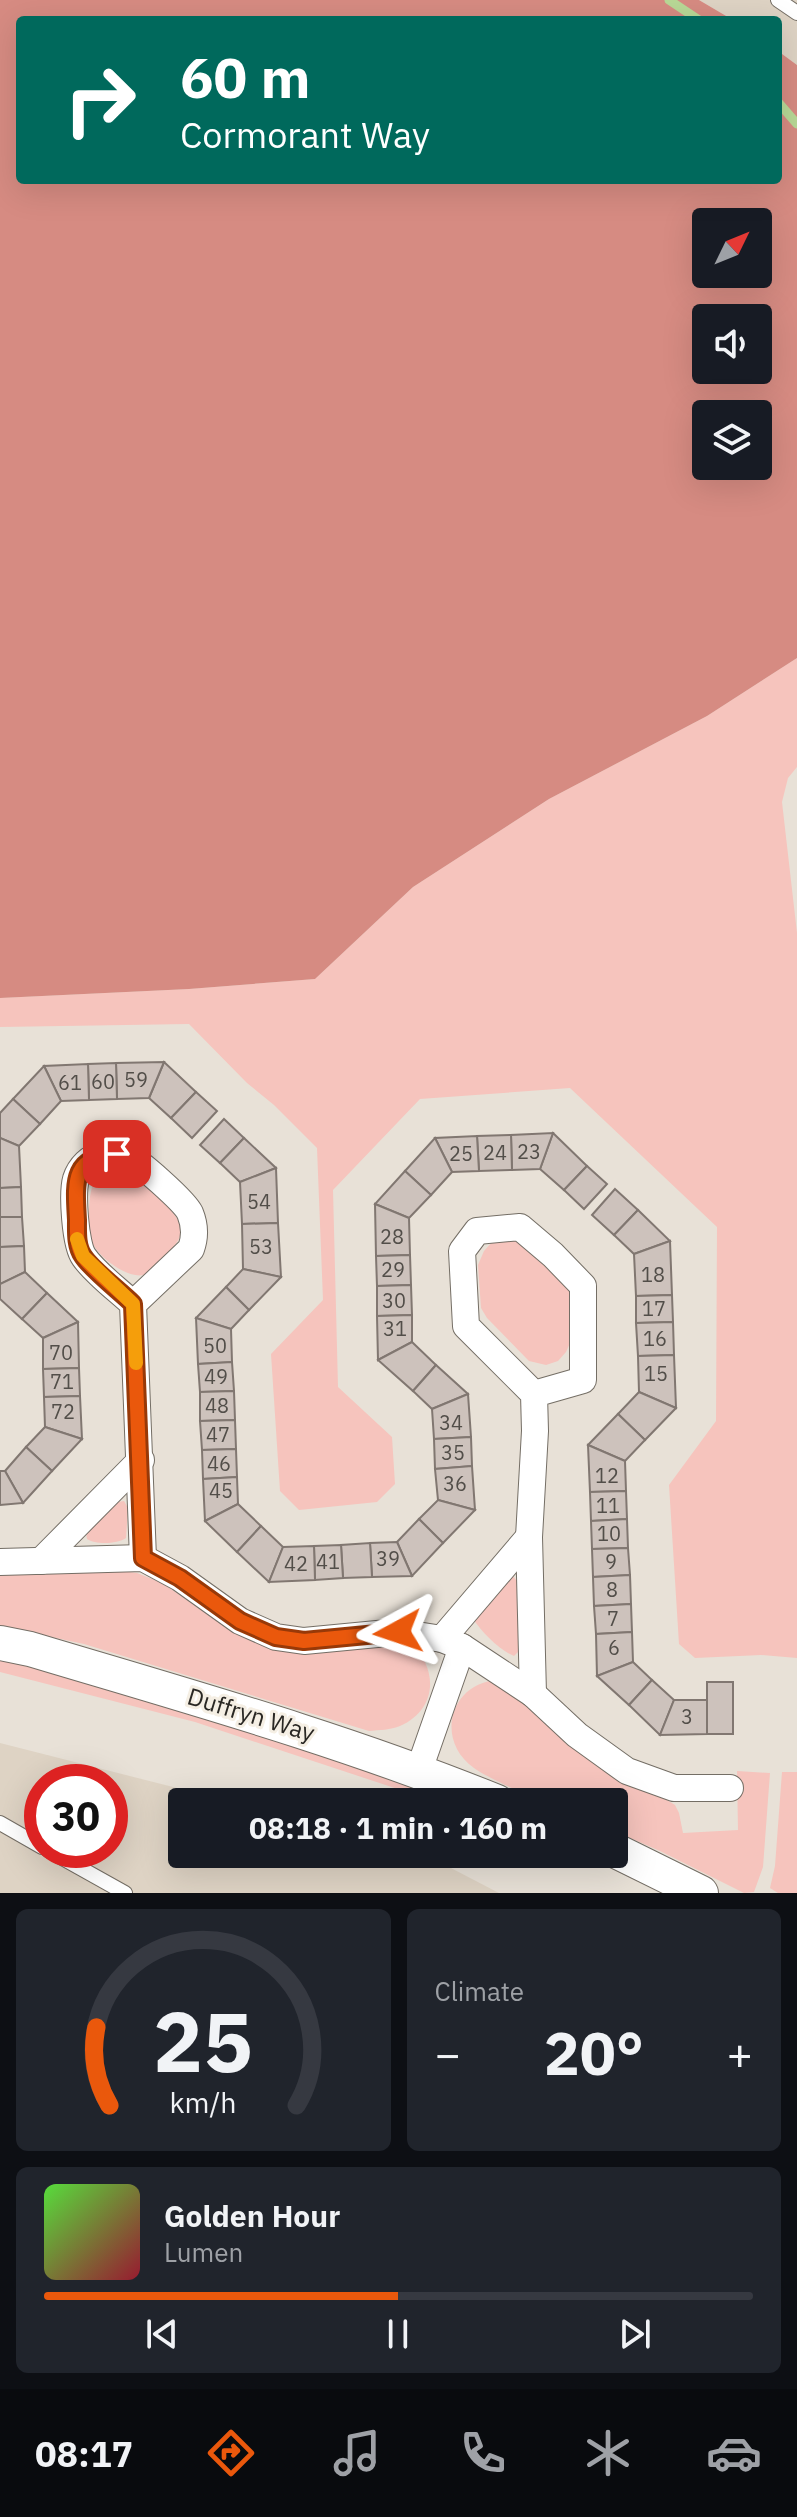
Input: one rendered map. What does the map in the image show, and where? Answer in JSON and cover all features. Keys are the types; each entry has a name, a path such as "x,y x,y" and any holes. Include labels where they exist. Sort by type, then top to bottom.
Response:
{"street":[{"path":"133,1304 191,1249 193,1222 184,1204 136,1162 127,1156 101,1154 85,1163 75,1182 77,1239 83,1256 133,1304 143,1558"},
{"path":"533,1694 529,1537 534,1394 466,1326 462,1251 477,1231 520,1227 583,1286 583,1380 534,1394"},
{"path":"41,1561 141,1460"},
{"path":"419,1770 452,1643 529,1537"},
{"path":"0,1562 143,1558 180,1578 240,1621 276,1637 304,1641 398,1632 452,1643 533,1694 577,1735 627,1771 674,1788 730,1788"},
{"name":"Duffryn Way","path":"0,1643 235,1708 419,1770 463,1788"},
{"path":"628,1857 701,1893"}],"lane":[{"path":"778,0 797,13"},
{"path":"0,1823 24,1837"},
{"path":"80,1868 125,1893"}],"shaded area":[{"path":"0,0 699,0 726,16 16,16 16,184 782,184 782,54 797,65 797,658 707,716 549,799 413,887 315,979 0,998"},
{"path":"699,0 797,0 797,65 782,54 782,16 726,16"},
{"path":"797,658 797,767 788,778 782,802 797,933 797,1658 761,1655 695,1658 679,1644 669,1485 716,1421 717,1227 570,1088 420,1099 333,1190 338,1387 392,1437 395,1484 377,1502 299,1510 280,1491 271,1354 323,1300 317,1148 189,1024 0,1027 0,998 315,979 413,887 549,799 707,716"},
{"path":"112,1168 130,1173 147,1186 165,1203 180,1225 181,1233 176,1243 147,1274 122,1271 98,1252 90,1238 91,1192 99,1176"},
{"path":"511,1238 546,1263 569,1290 571,1341 558,1361 546,1365 529,1361 481,1308 478,1265 484,1251 492,1242"},
{"path":"124,1501 128,1508 126,1538 106,1543 87,1539 86,1532 118,1502"},
{"path":"102,1568 137,1573 162,1583 230,1629 411,1644 420,1654 430,1677 427,1700 412,1719 400,1726 369,1731 84,1644 0,1626 0,1571"},
{"path":"511,1574 518,1582 520,1650 514,1656 491,1640 473,1619"},
{"path":"0,1658 205,1711 428,1788 395,1788 195,1722 0,1672"},
{"path":"498,1680 603,1770 628,1786 662,1797 675,1805 683,1833 738,1830 737,1771 770,1773 763,1867 754,1892 744,1893 628,1837 628,1788 511,1788 474,1768 462,1757 454,1743 453,1715 468,1691"},
{"path":"0,1743 83,1764 24,1764 24,1868 128,1868 128,1776 177,1788 168,1788 168,1868 451,1868 499,1893 0,1893"},
{"path":"782,1772 797,1772 797,1893 778,1893 770,1888 775,1866"}],"building":[{"path":"164,1062 196,1092 171,1118 149,1098"},
{"path":"164,1062 149,1098 117,1099 116,1063"},
{"path":"116,1063 117,1099 89,1100 88,1064"},
{"path":"88,1064 89,1100 61,1101 44,1066"},
{"path":"44,1066 61,1101 40,1124 13,1099"},
{"path":"196,1092 217,1111 192,1138 171,1118"},
{"path":"13,1099 40,1124 19,1146 0,1138 0,1113"},
{"path":"224,1119 244,1138 220,1163 200,1145"},
{"path":"553,1133 587,1166 564,1190 540,1169"},
{"path":"553,1133 540,1169 512,1170 511,1135"},
{"path":"511,1135 512,1170 479,1171 477,1136"},
{"path":"477,1136 479,1171 452,1172 435,1138"},
{"path":"0,1138 19,1146 21,1187 0,1188"},
{"path":"244,1138 276,1168 240,1182 220,1163"},
{"path":"435,1138 452,1172 431,1195 405,1171"},
{"path":"587,1166 607,1184 584,1209 564,1190"},
{"path":"276,1168 278,1223 242,1224 240,1182"},
{"path":"405,1171 431,1195 409,1218 375,1204"},
{"path":"21,1187 22,1217 0,1217 0,1188"},
{"path":"615,1189 638,1210 614,1235 592,1215"},
{"path":"375,1204 409,1218 410,1255 376,1256"},
{"path":"638,1210 670,1241 634,1254 614,1235"},
{"path":"0,1217 22,1217 24,1246 0,1247"},
{"path":"278,1223 281,1277 243,1269 242,1224"},
{"path":"670,1241 672,1295 636,1296 634,1254"},
{"path":"24,1246 25,1272 0,1284 0,1247"},
{"path":"410,1255 411,1285 377,1286 376,1256"},
{"path":"243,1269 281,1277 249,1310 226,1287"},
{"path":"25,1272 47,1293 22,1319 0,1299 0,1284"},
{"path":"411,1285 412,1315 377,1316 377,1286"},
{"path":"226,1287 249,1310 231,1329 196,1318"},
{"path":"47,1293 78,1322 43,1338 22,1319"},
{"path":"672,1295 673,1322 636,1323 636,1296"},
{"path":"412,1315 412,1342 378,1360 377,1316"},
{"path":"196,1318 231,1329 232,1362 198,1364"},
{"path":"78,1322 79,1368 43,1369 43,1338"},
{"path":"673,1322 674,1355 638,1356 636,1323"},
{"path":"412,1342 436,1365 413,1391 378,1360"},
{"path":"674,1355 676,1408 639,1392 638,1356"},
{"path":"232,1362 234,1391 200,1392 198,1364"},
{"path":"436,1365 468,1394 432,1409 413,1391"},
{"path":"79,1368 80,1396 44,1397 43,1369"},
{"path":"234,1391 235,1420 200,1421 200,1392"},
{"path":"639,1392 676,1408 645,1440 618,1414"},
{"path":"468,1394 471,1437 434,1439 432,1409"},
{"path":"80,1396 82,1439 45,1427 44,1397"},
{"path":"618,1414 645,1440 625,1461 588,1445"},
{"path":"235,1420 236,1449 202,1450 200,1421"},
{"path":"45,1427 82,1439 52,1471 26,1447"},
{"path":"471,1437 472,1466 435,1469 434,1439"},
{"path":"588,1445 625,1461 626,1491 590,1492"},
{"path":"26,1447 52,1471 23,1503 5,1471"},
{"path":"236,1449 237,1477 203,1479 202,1450"},
{"path":"472,1466 475,1510 438,1500 435,1469"},
{"path":"0,1471 5,1471 23,1503 0,1505"},
{"path":"237,1477 238,1504 205,1521 203,1479"},
{"path":"626,1491 627,1519 591,1521 590,1492"},
{"path":"438,1500 475,1510 443,1543 419,1519"},
{"path":"238,1504 261,1526 237,1552 205,1521"},
{"path":"419,1519 443,1543 412,1576 397,1542"},
{"path":"627,1519 628,1548 592,1549 591,1521"},
{"path":"261,1526 283,1547 269,1582 237,1552"},
{"path":"397,1542 412,1576 372,1577 370,1543"},
{"path":"370,1543 372,1577 343,1578 341,1545"},
{"path":"341,1545 343,1578 315,1580 314,1546"},
{"path":"314,1546 315,1580 269,1582 283,1547"},
{"path":"628,1548 630,1575 593,1577 592,1549"},
{"path":"630,1575 631,1604 594,1606 593,1577"},
{"path":"631,1604 632,1632 596,1634 594,1606"},
{"path":"632,1632 633,1662 597,1676 596,1634"},
{"path":"633,1662 652,1680 629,1705 597,1676"},
{"path":"652,1680 674,1700 660,1735 629,1705"},
{"path":"707,1682 733,1682 733,1734 707,1734"},
{"path":"674,1700 707,1700 707,1734 660,1735"}],"waterway":[{"path":"669,0 693,16"},
{"path":"782,107 797,124"}],"slow traffic":[{"path":"77,1239 83,1256 133,1304 136,1363"}],"route":[{"path":"117,1154 101,1154 92,1158 78,1173 75,1182 77,1239 83,1256 133,1304 143,1558 180,1578 240,1621 276,1637 304,1641 398,1632"}]}
